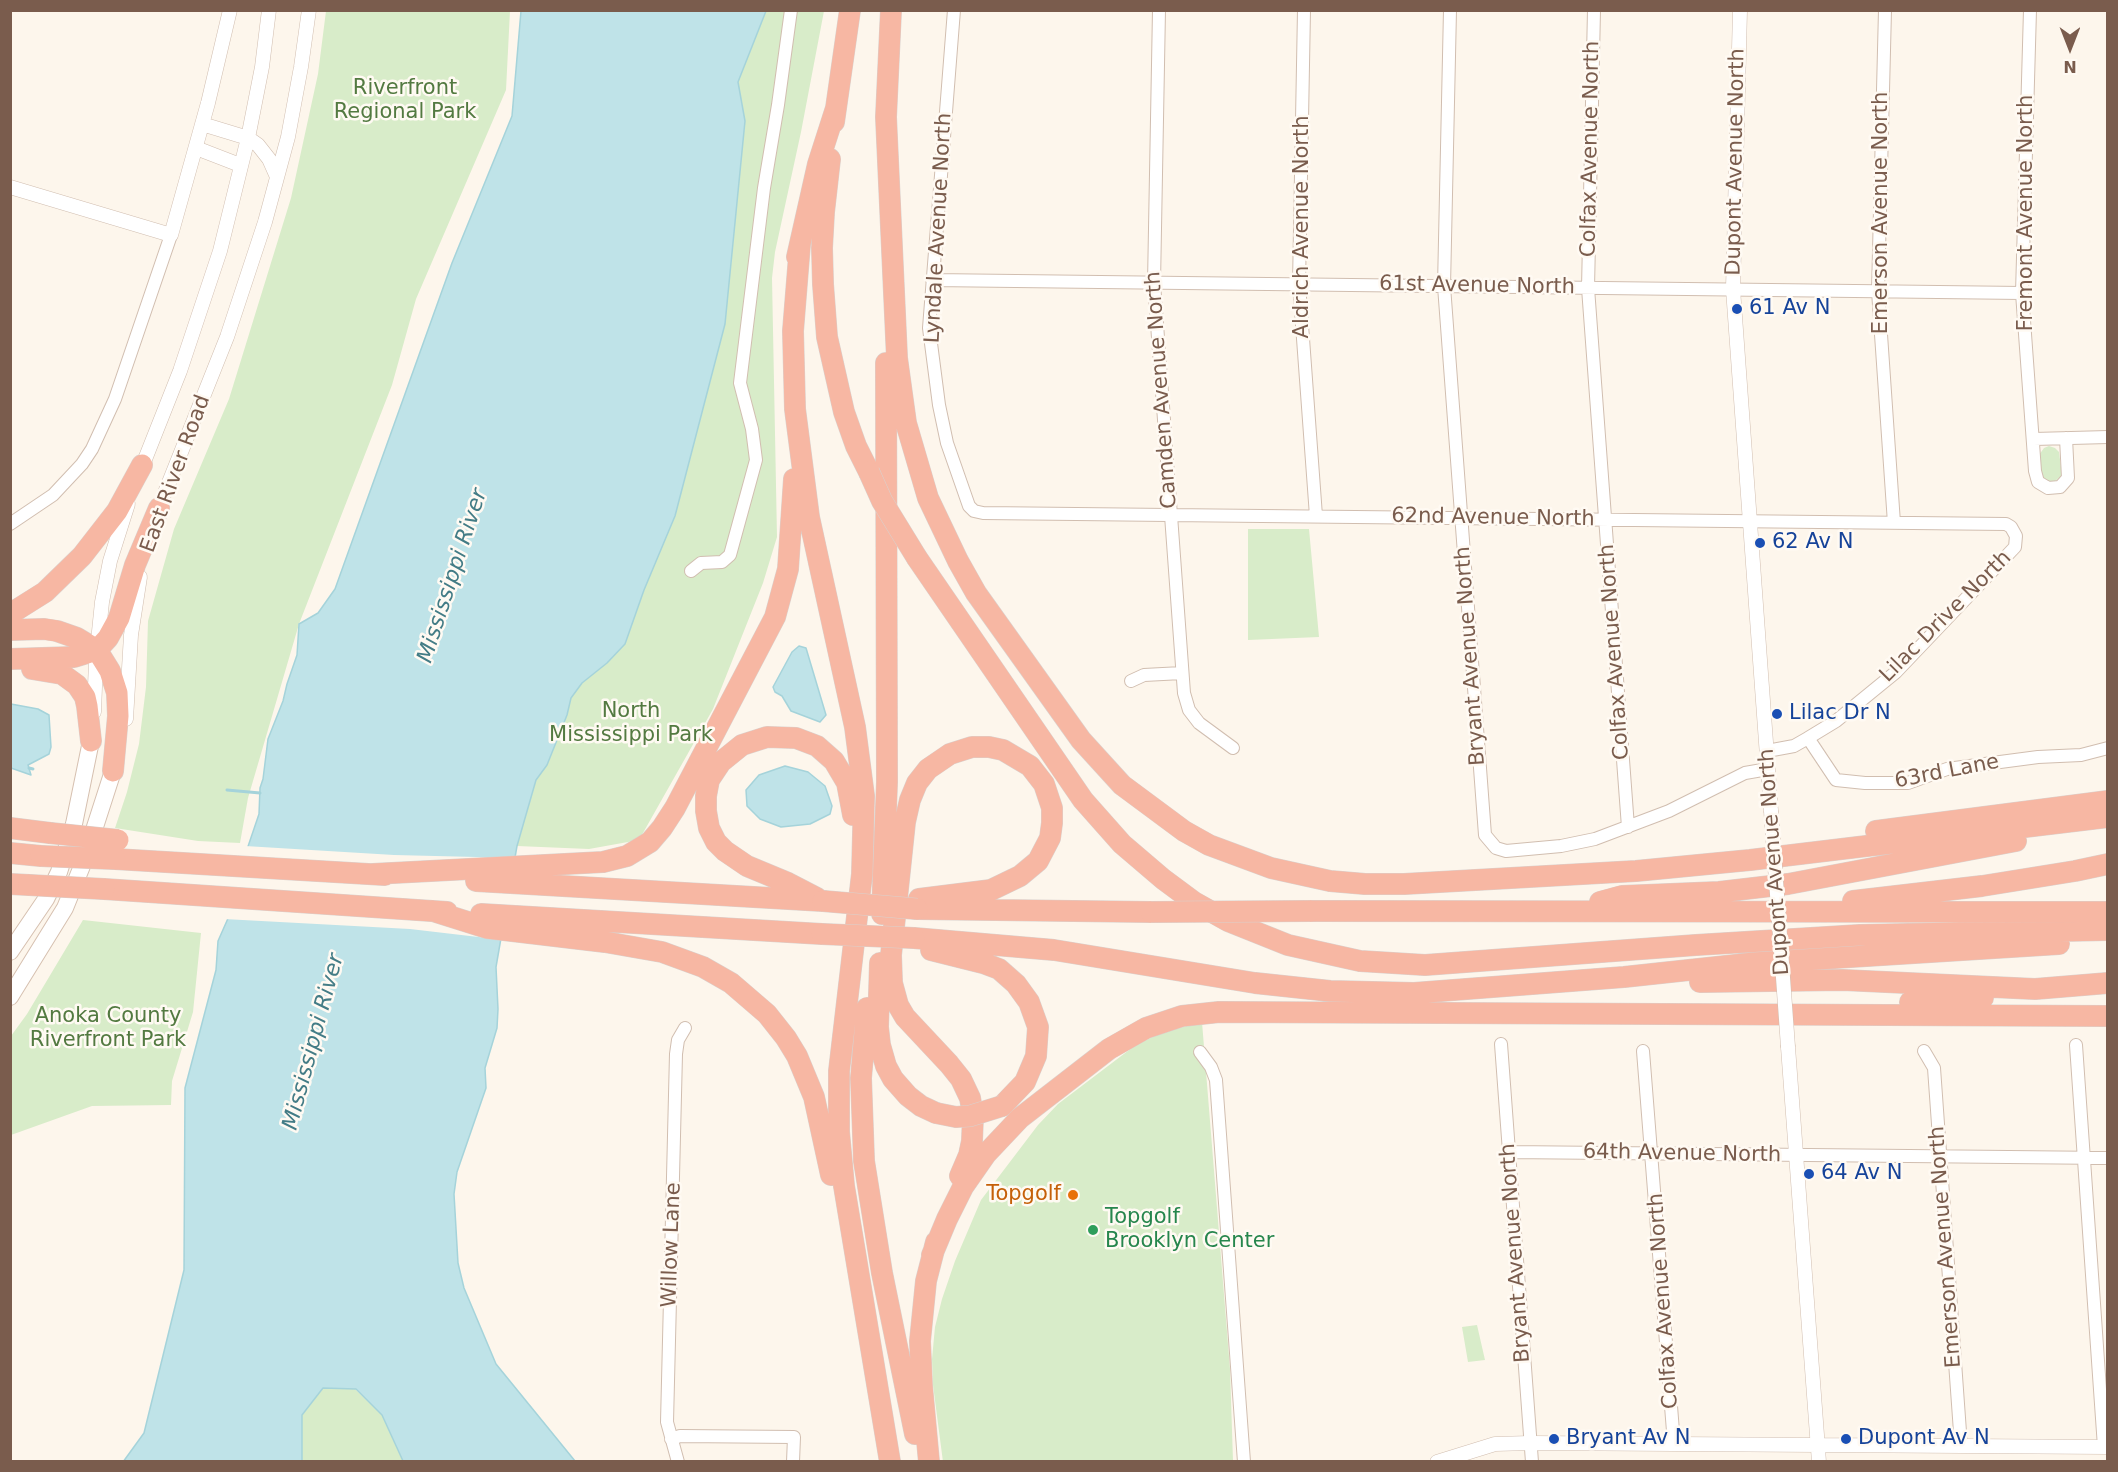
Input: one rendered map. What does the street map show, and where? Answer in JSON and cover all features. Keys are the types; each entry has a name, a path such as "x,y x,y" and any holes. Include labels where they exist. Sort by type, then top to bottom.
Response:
{"highway":[{"path":"850,10 836,108 823,228 824,301 830,353 856,446 885,507 917,558 1083,800 1116,837 1162,879 1194,902 1228,921 1288,945 1360,961 1434,965 1860,935 2108,930"},
{"path":"891,10 886,97 898,376 908,431 928,498 976,593 1076,734 1122,785 1179,828 1209,845 1270,868 1330,881 1404,884 1636,871 2108,818"},
{"path":"553,874 620,859 642,848 656,836 675,808 775,617 788,569 793,518 794,481 788,379 792,281 818,164 836,108"},
{"path":"889,195 885,410 887,782 879,1036 886,1066 893,1079 908,1096 921,1106 936,1113 956,1117 970,1116 1002,1106 1025,1082 1036,1056 1038,1027 1029,1002 1011,978 991,965 913,943"},
{"path":"800,244 793,331 795,410 809,516 855,727 864,796 862,874 839,1071 839,1132 844,1186 890,1461"},
{"path":"10,614 45,592 82,556 117,511 142,465"},
{"path":"10,659 66,658 97,650 108,638 119,618 135,566 159,508"},
{"path":"10,630 57,631 77,638 97,650 110,671 117,693 118,716 113,771"},
{"path":"10,667 53,672 73,681 85,697 92,741"},
{"path":"823,901 788,882 747,866 716,842 708,820 707,788 712,774 721,762 742,745 767,737 796,738 823,750 843,775 851,799 856,841 850,972"},
{"path":"10,853 181,861 373,874 553,874 888,907 918,904 991,890 1013,881 1032,867 1038,861 1050,838 1052,808 1044,784 1030,766 1011,754 997,749 981,747 958,750 936,762 922,776 912,791 907,809 891,955 892,983 898,1005 905,1017 961,1079 970,1098 973,1115 973,1135 969,1155 942,1219 924,1296 920,1341 929,1461"},
{"path":"1636,871 1661,859 2108,801"},
{"path":"1564,910 1622,896 1719,892 1788,884 2108,823"},
{"path":"10,828 118,840 181,861"},
{"path":"1690,912 1890,897 2020,880 2108,864"},
{"path":"19,891 190,895 432,911 551,926 822,934 913,943 1054,950 1255,983 1330,991 1414,993 1624,977 1754,963 2108,942"},
{"path":"918,904 1151,912 1564,910 2032,912 2108,910"},
{"path":"551,926 676,956 703,967 731,983 746,995 767,1014 786,1038 806,1076 817,1110 876,1382"},
{"path":"880,958 869,990 866,1019 861,1078 863,1146 878,1250 921,1461"},
{"path":"1624,977 1680,982 1843,980 2035,989 2100,984"},
{"path":"1624,1013 1966,999 2044,993 2100,984"},
{"path":"932,1255 963,1187 986,1154 1011,1127 1038,1102 1102,1053 1157,1023 1182,1016 1219,1012 2108,1016"}],"main road":[{"path":"10,952 46,899 58,872 74,824 92,741"},
{"name":"East River Road","path":"10,998 65,908 84,861 113,771"}],"street":[{"path":"10,524 53,495 82,464 92,449 115,399 171,235 196,148 230,10"},
{"name":"East River Road","path":"92,741 97,650 105,582 128,505 180,371 220,251 248,138 262,67 269,10"},
{"name":"East River Road","path":"113,771 126,717 131,635 149,539 159,508 228,337 265,222 288,137 309,10"},
{"path":"691,571 701,563 722,562 730,555 756,460 752,429 740,383 764,188 791,10"},
{"name":"Lyndale Avenue North","path":"954,10 929,328 939,405 947,443 969,506 974,511"},
{"name":"Camden Avenue North","path":"1159,10 1154,283 1182,674 1189,710 1199,723 1233,748"},
{"name":"Aldrich Avenue North","path":"1304,10 1299,285 1316,516"},
{"name":"Bryant Avenue North","path":"1450,10 1444,286 1485,835 1496,848 1518,851 1561,846 1629,827"},
{"name":"Colfax Avenue North","path":"1594,10 1588,288 1629,827"},
{"name":"Dupont Avenue North","path":"1740,10 1733,290 1819,1461"},
{"name":"Emerson Avenue North","path":"1885,10 1878,291 1894,523"},
{"name":"Fremont Avenue North","path":"2030,10 2022,293 2038,482 2048,488 2060,488 2068,478 2067,438"},
{"path":"202,124 248,138 258,145 269,159 277,177"},
{"path":"196,148 240,165"},
{"path":"10,187 171,235"},
{"name":"61st Avenue North","path":"932,280 2022,293"},
{"path":"2034,438 2108,437"},
{"name":"62nd Avenue North","path":"974,511 983,513 2006,524 2011,527"},
{"name":"Lilac Drive North","path":"1767,751 1794,746 1836,721 1896,672 2015,547 2016,536 2011,527"},
{"path":"1131,681 1144,675 1182,674"},
{"name":"63rd Lane","path":"1808,738 1836,780 1865,783 1908,783 1947,769 2038,757 2081,755 2108,748"},
{"path":"1629,827 1668,812 1745,773 1768,769"},
{"name":"Willow Lane","path":"678,1461 667,1422 676,1054 678,1040 685,1028"},
{"name":"Bryant Avenue North","path":"1501,1044 1532,1461"},
{"path":"1437,1461 1495,1444 1530,1443 2106,1447 2076,1045"},
{"name":"Colfax Avenue North","path":"1644,1051 1674,1444"},
{"name":"Emerson Avenue North","path":"1924,1051 1934,1068 1960,1446"},
{"path":"1200,1052 1211,1066 1216,1080 1244,1461"},
{"name":"64th Avenue North","path":"1509,1152 2108,1158"},
{"path":"671,1439 680,1436 794,1437 793,1461"}],"green space":[{"name":"Riverfront Regional Park","path":"326,11 510,11 506,90 416,299 392,385 299,624 248,798 240,843 198,841 115,828 139,744 146,687 148,621 174,529 229,399 291,198 318,74"},
{"name":"North Mississippi Park","path":"766,11 824,11 775,252 772,278 777,537 763,583 713,709 639,840 589,849 517,846 536,780 547,765 567,715 571,698 582,683 607,663 625,644 644,590 725,324 745,121 738,82"},
{"path":"2049,446 2059,452 2062,475 2053,483 2048,483 2041,478 2039,455 2044,448"},
{"path":"1248,529 1309,529 1319,637 1248,640"},
{"name":"Anoka County Riverfront Park","path":"83,920 201,933 193,1012 172,1081 171,1105 92,1106 11,1135 11,1036 27,1014"},
{"name":"Topgolf Brooklyn Center","path":"1202,1022 1230,1369 1233,1461 943,1462 933,1385 932,1359 935,1327 955,1261 981,1200 1038,1125 1058,1104 1137,1044 1164,1032"},
{"path":"1477,1325 1485,1360 1468,1362 1462,1327"},
{"path":"323,1388 355,1389 382,1415 403,1461 302,1462 302,1415"}],"water":[{"name":"Mississippi River","path":"521,11 766,11 738,82 745,121 725,324 675,516 644,590 625,644 607,663 582,683 571,698 567,715 547,765 536,780 517,846 496,967 497,1028 485,1068 486,1088 457,1172 454,1194 458,1263 464,1288 496,1364 575,1461 403,1461 382,1415 356,1389 323,1388 302,1415 302,1461 123,1462 144,1433 184,1270 185,1088 216,970 218,941 241,889 239,873 259,814 260,788 268,739 297,655 299,624 318,613 335,589 452,263 512,116"},
{"path":"799,646 806,648 826,715 820,722 791,711 773,687 792,652"},
{"path":"11,704 38,709 49,715 51,747 49,754 28,765 31,775 11,768"},
{"path":"785,766 808,772 825,786 832,806 830,814 810,824 781,827 760,819 747,806 746,790 759,775"}],"pier":[{"path":"245,846 394,855 518,858 504,940 410,929 224,919 238,889 236,872"}],"waterway":[{"path":"29,768 33,769"},
{"path":"227,790 260,793"}],"place":[{"name":"61 Av N","path":"1737,309"},
{"name":"62 Av N","path":"1760,543"},
{"name":"Lilac Dr N","path":"1777,714"},
{"name":"64 Av N","path":"1809,1174"},
{"name":"Topgolf","path":"1073,1195"},
{"name":"Topgolf Brooklyn Center","path":"1093,1230"},
{"name":"Bryant Av N","path":"1554,1439"},
{"name":"Dupont Av N","path":"1846,1439"}]}
